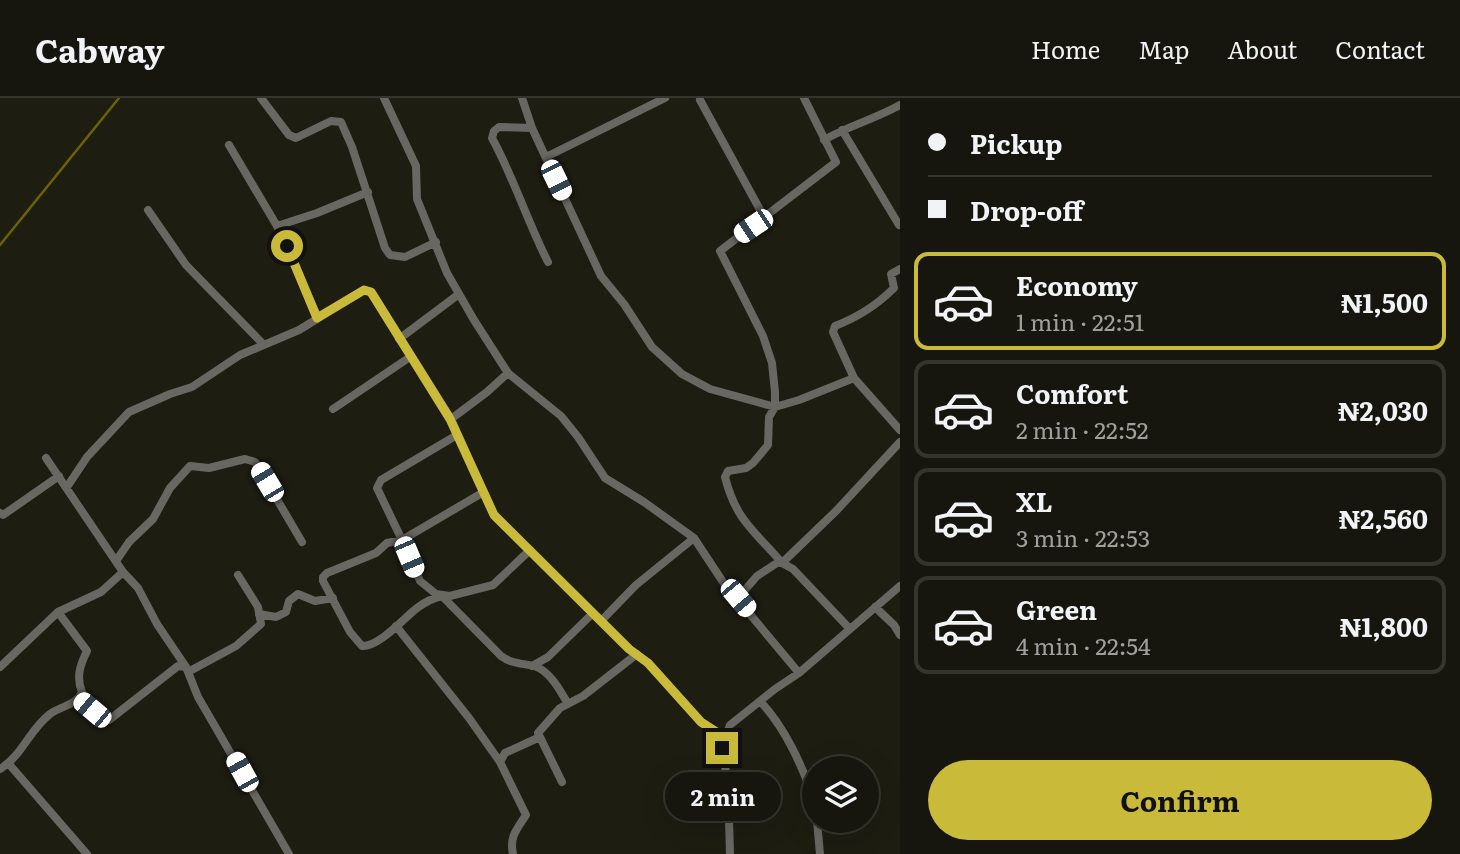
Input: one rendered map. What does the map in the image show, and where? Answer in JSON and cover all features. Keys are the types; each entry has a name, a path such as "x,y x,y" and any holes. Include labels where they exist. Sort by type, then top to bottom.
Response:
{"street":[{"path":"261,98 289,135 296,138 331,121 341,122 368,192 384,248 390,255 405,257 436,242"},
{"path":"384,98 416,166 417,199 447,272 508,373 561,416 579,437 606,478 694,538 723,582 799,673"},
{"path":"522,98 532,128 601,276 624,304 652,346 682,374 710,389 775,407 854,378"},
{"path":"546,157 665,98"},
{"path":"782,564 745,525 728,491 725,477 728,471 746,468 763,453 768,445 769,417 775,407 772,363 766,345 720,251 836,162 804,98"},
{"path":"700,100 764,217"},
{"path":"824,140 900,105"},
{"path":"532,128 499,127 492,138 508,168 530,227 548,262"},
{"path":"842,130 899,225"},
{"path":"229,145 277,226 317,318"},
{"path":"277,226 368,192"},
{"path":"148,210 186,265 264,345"},
{"path":"900,269 891,274 894,288 900,297"},
{"path":"894,288 850,320 835,326 833,332 854,378 900,430"},
{"path":"67,487 87,457 128,412 192,387 240,355 299,330 364,290 371,292 450,419 494,515 648,663 701,722 724,737"},
{"path":"399,339 459,294"},
{"path":"333,409 410,356"},
{"path":"450,419 508,373"},
{"path":"457,435 381,480 377,488 420,581 442,596 501,656 511,663 541,669 553,681 568,704"},
{"path":"782,564 900,442"},
{"path":"46,458 116,561 138,588 157,624 187,669 198,696 289,854"},
{"path":"116,561 129,542 153,519 170,488 190,466 209,468 245,459 255,462 302,542"},
{"path":"0,513 3,515 59,475"},
{"path":"482,493 402,540 387,543 376,553 323,576 350,632 362,646 368,646 430,599 494,585 530,550"},
{"path":"601,620 618,606 636,585 694,538"},
{"path":"738,598 757,576 777,563 782,564 793,569 849,628"},
{"path":"0,667 58,612 101,592 124,572"},
{"path":"79,699 109,720 178,666 187,669 236,646 261,624 258,607 238,575"},
{"path":"730,854 729,784 722,748 730,725 799,673 900,586"},
{"path":"260,614 276,617 286,612 289,601 298,594 315,601 333,597"},
{"path":"875,607 894,625 900,635"},
{"path":"0,769 25,746 29,735 51,712 79,699 82,692 78,684 79,667 87,651 58,612"},
{"path":"532,666 548,657 593,613"},
{"path":"396,626 469,718 500,762 526,816 512,836 513,854"},
{"path":"562,782 538,733 560,708 637,654"},
{"path":"760,701 773,715 794,750 802,770"},
{"path":"500,762 505,753 540,737"},
{"path":"8,764 87,854"},
{"path":"819,833 820,854"}],"waterway":[{"path":"0,245 119,98"}],"route":[{"path":"287,246 317,318 364,290 371,292 450,419 494,515 629,649 648,663 701,722 724,737 722,748"}]}
